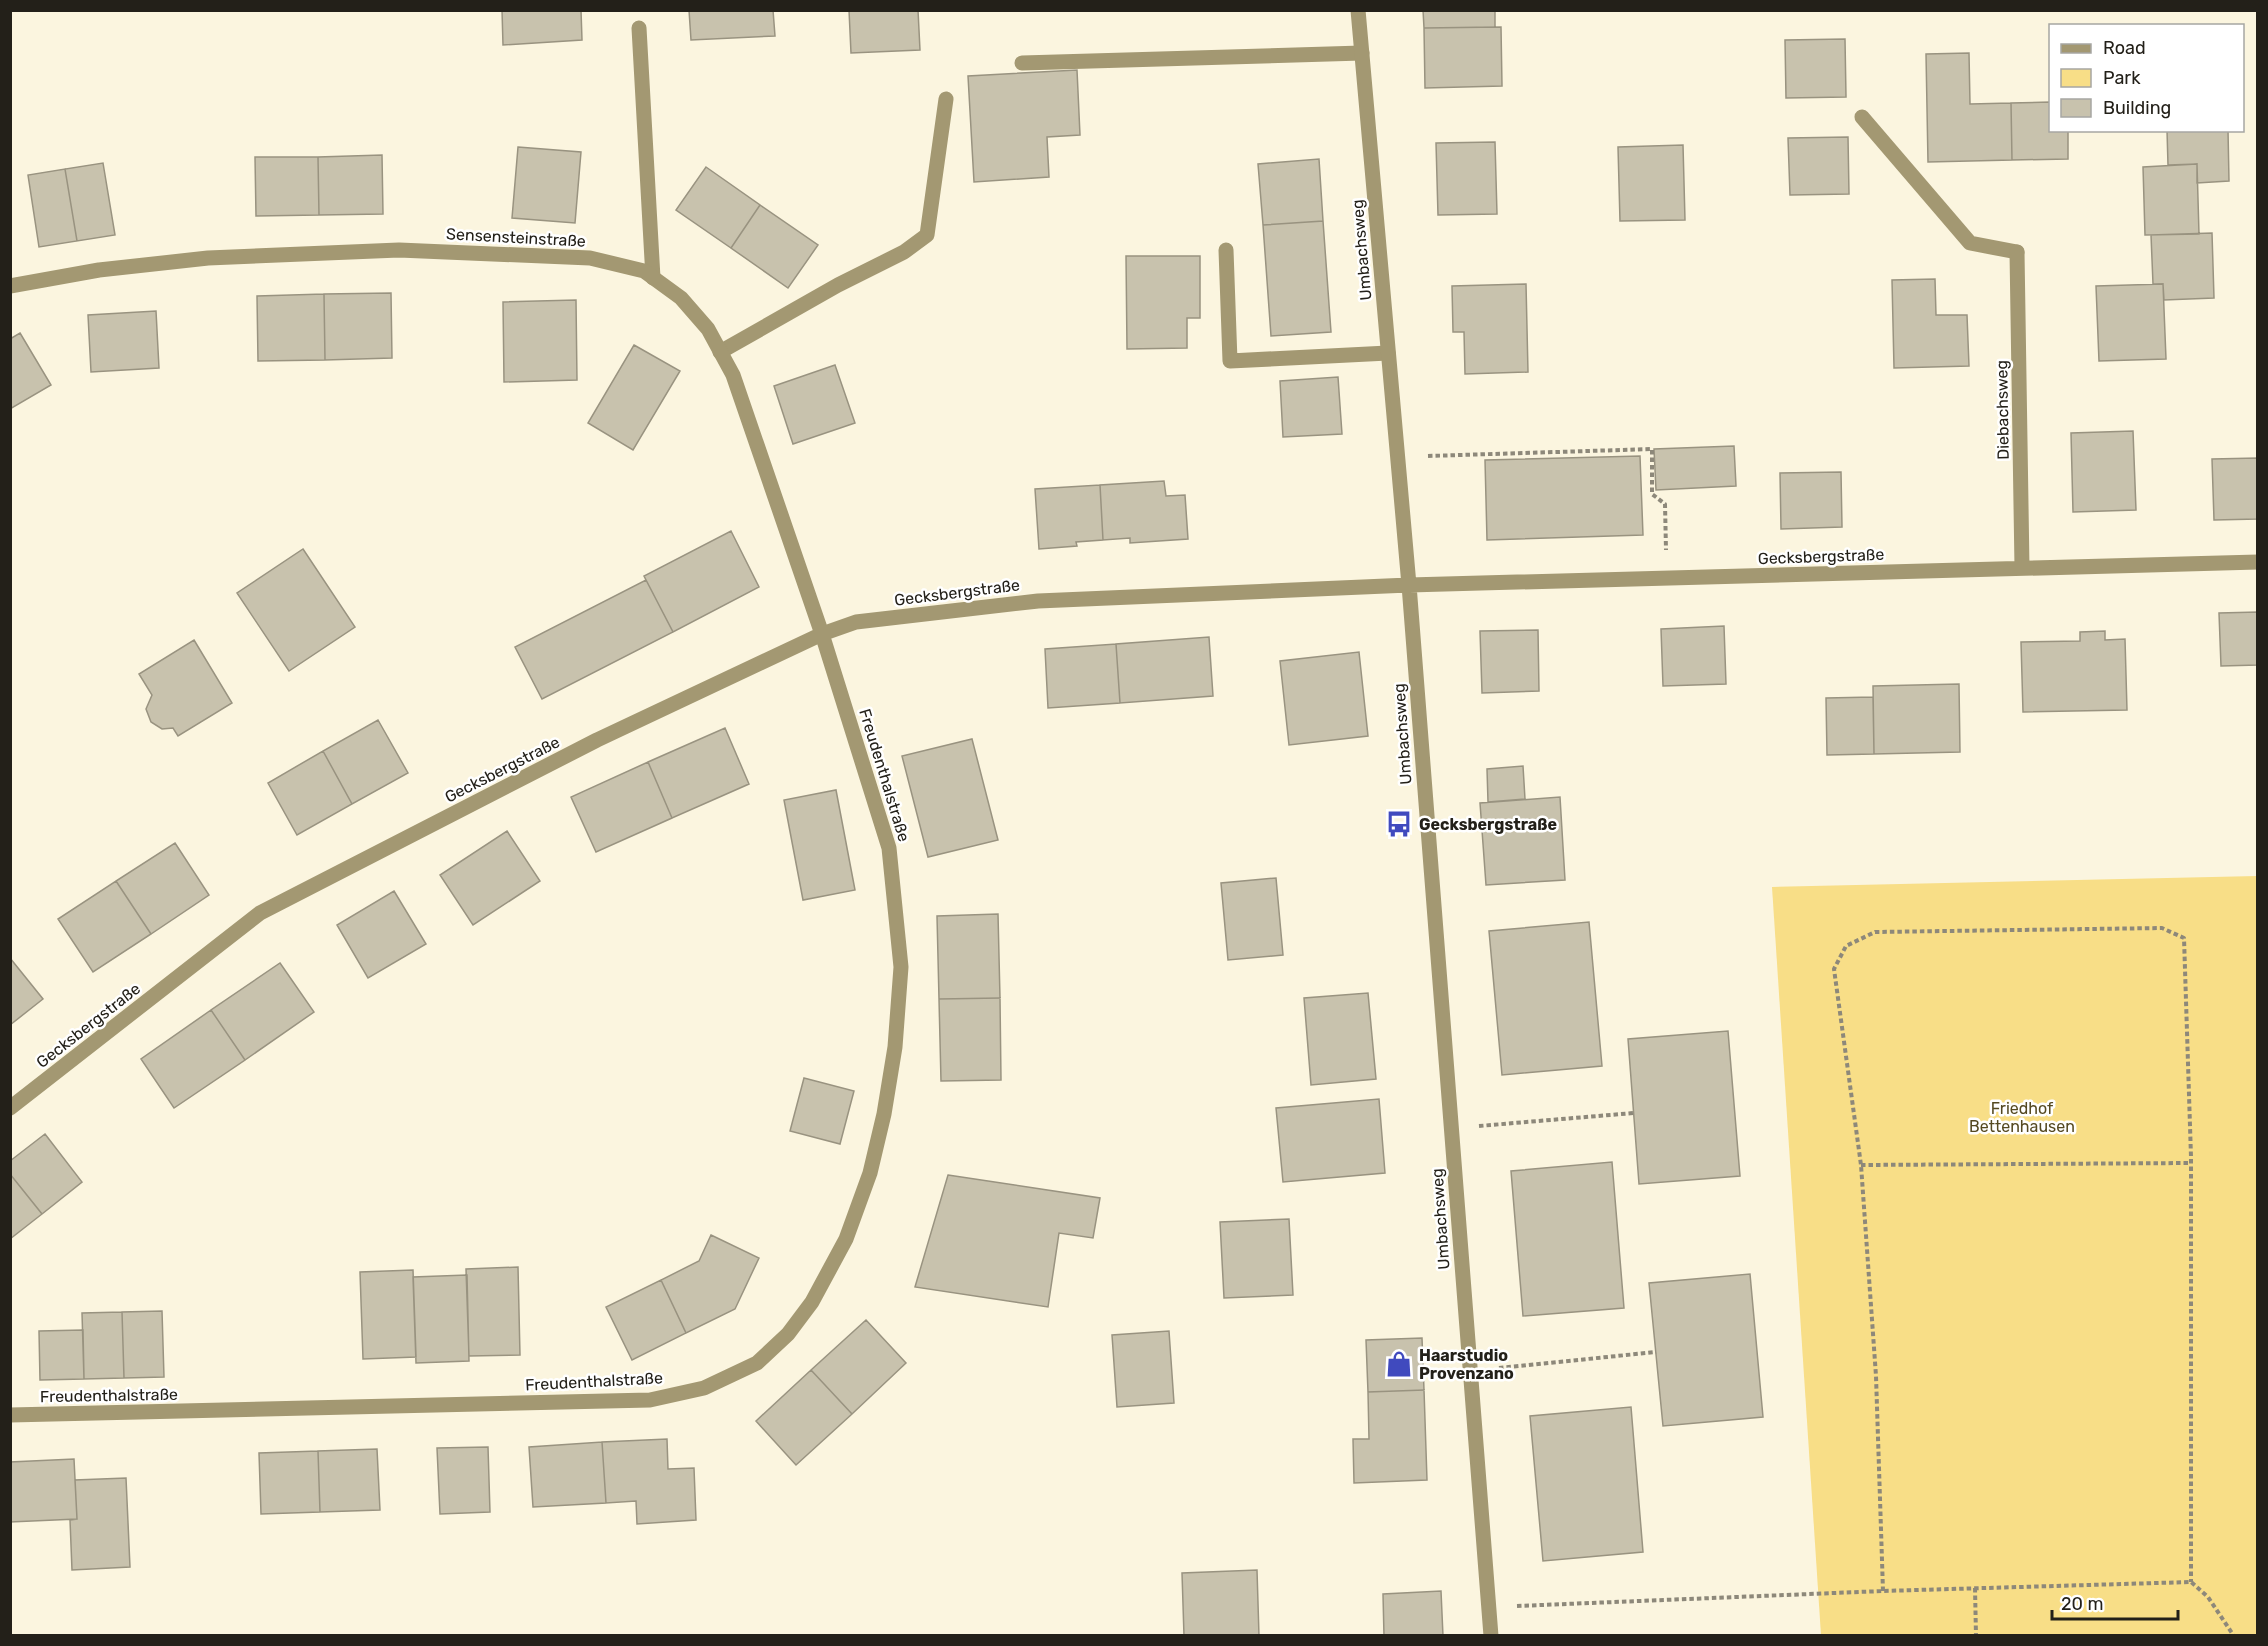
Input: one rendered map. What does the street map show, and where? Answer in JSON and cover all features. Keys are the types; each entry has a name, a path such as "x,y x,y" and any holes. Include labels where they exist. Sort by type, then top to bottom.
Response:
{"street":[{"name":"Umbachsweg","path":"1358,10 1409,585 1491,1635"},
{"path":"639,28 653,278"},
{"path":"1022,63 1362,53"},
{"path":"720,352 838,285 904,252 927,235 946,99"},
{"name":"Diebachsweg","path":"1862,117 1970,243 2017,252 2022,568"},
{"name":"Sensensteinstraße","path":"10,286 99,270 208,258 399,250 590,258 644,271 681,298 708,329 733,375 822,634"},
{"path":"1226,250 1230,361 1388,353"},
{"name":"Gecksbergstraße","path":"10,1108 260,913 597,740 822,634 856,622 1038,601 1409,585 2258,562"},
{"name":"Freudenthalstraße","path":"10,1415 650,1400 704,1388 757,1363 788,1334 812,1302 846,1239 870,1173 884,1114 893,1058 901,967 889,848 822,634"}],"path":[{"path":"1397,457 1652,449 1652,494 1665,504 1667,578"},
{"path":"1883,1591 1876,1376 1861,1165 1834,969 1846,946 1875,933 2162,928 2184,938 2190,1163 2191,1582"},
{"path":"1451,1128 1634,1113"},
{"path":"1861,1165 2190,1163"},
{"path":"1470,1371 1656,1352"},
{"path":"1489,1607 1883,1591 2191,1582 2208,1597 2234,1635"},
{"path":"1975,1588 1976,1635"}],"green space":[{"name":"Friedhof Bettenhausen","path":"2257,876 2257,1635 1821,1635 1772,887"}],"building":[{"path":"502,10 581,10 582,40 503,45"},
{"path":"689,10 773,10 775,36 691,40"},
{"path":"849,10 918,10 920,50 851,53"},
{"path":"1423,10 1495,10 1495,27 1424,28"},
{"path":"1501,27 1502,86 1425,88 1424,28"},
{"path":"1845,39 1846,97 1786,98 1785,40"},
{"path":"1969,53 1970,104 2011,103 2012,160 1928,162 1926,54"},
{"path":"1077,70 1080,135 1047,137 1049,177 974,182 968,76"},
{"path":"2049,102 2049,132 2068,132 2068,159 2012,160 2011,103"},
{"path":"2167,132 2228,132 2229,181 2197,183 2197,164 2168,165"},
{"path":"1848,137 1849,194 1790,195 1788,138"},
{"path":"1495,142 1497,214 1438,215 1436,143"},
{"path":"1683,145 1685,220 1620,221 1618,147"},
{"path":"518,147 581,152 575,223 512,218"},
{"path":"382,155 383,214 319,215 318,157"},
{"path":"255,157 318,157 319,215 256,216"},
{"path":"1319,159 1323,221 1263,225 1258,164"},
{"path":"103,163 115,235 77,241 65,169"},
{"path":"2197,164 2199,234 2145,235 2143,167"},
{"path":"706,167 760,205 731,248 676,210"},
{"path":"65,169 77,241 39,247 28,175"},
{"path":"760,205 818,245 788,288 731,248"},
{"path":"1323,221 1331,332 1271,336 1263,225"},
{"path":"2212,233 2214,298 2164,300 2163,284 2153,284 2151,235"},
{"path":"1126,256 1200,256 1200,318 1187,318 1187,348 1127,349"},
{"path":"1935,279 1936,315 1967,315 1969,366 1894,368 1892,280"},
{"path":"1526,284 1528,372 1465,374 1464,332 1453,332 1452,286"},
{"path":"2163,284 2166,359 2099,361 2096,286"},
{"path":"391,293 392,358 325,360 324,294"},
{"path":"324,294 325,360 258,361 257,296"},
{"path":"576,300 577,380 504,382 503,302"},
{"path":"156,311 159,368 91,372 88,315"},
{"path":"20,333 51,385 10,409 10,339"},
{"path":"634,345 680,371 633,450 588,423"},
{"path":"835,365 855,423 793,444 774,386"},
{"path":"1338,377 1342,434 1283,437 1280,381"},
{"path":"2133,431 2136,510 2073,512 2071,433"},
{"path":"1734,446 1736,486 1656,490 1654,449"},
{"path":"1640,456 1643,535 1487,540 1485,460"},
{"path":"2258,458 2258,519 2214,520 2212,459"},
{"path":"1841,472 1842,527 1781,529 1780,473"},
{"path":"1164,481 1166,496 1185,495 1188,539 1130,543 1130,538 1103,540 1100,485"},
{"path":"1100,485 1103,540 1076,542 1077,546 1039,549 1035,489"},
{"path":"731,531 759,587 673,632 644,576"},
{"path":"303,549 355,627 289,671 237,593"},
{"path":"646,580 673,632 542,699 515,647"},
{"path":"2258,612 2258,665 2221,666 2219,613"},
{"path":"1724,626 1726,684 1663,686 1661,629"},
{"path":"1538,630 1539,691 1482,693 1480,631"},
{"path":"2105,631 2105,640 2125,639 2127,710 2023,712 2021,642 2080,641 2080,632"},
{"path":"1209,637 1213,696 1120,703 1116,644"},
{"path":"194,640 232,703 178,736 173,728 162,729 151,722 146,709 152,695 139,674"},
{"path":"1116,644 1120,703 1048,708 1045,649"},
{"path":"1359,652 1368,736 1289,745 1280,661"},
{"path":"1959,684 1960,752 1874,754 1873,686"},
{"path":"1873,697 1874,754 1827,755 1826,698"},
{"path":"378,720 408,773 352,804 323,751"},
{"path":"725,728 749,784 672,818 648,762"},
{"path":"972,739 998,840 928,857 902,756"},
{"path":"323,751 352,804 297,835 268,783"},
{"path":"648,762 672,818 596,852 571,797"},
{"path":"1523,766 1525,799 1488,802 1487,769"},
{"path":"836,790 855,890 803,900 784,800"},
{"path":"1560,797 1565,880 1486,885 1480,803"},
{"path":"507,831 540,881 473,925 440,875"},
{"path":"175,843 209,895 151,934 116,881"},
{"path":"1276,878 1283,955 1228,960 1221,883"},
{"path":"116,881 151,934 93,972 58,919"},
{"path":"394,891 426,944 368,978 337,925"},
{"path":"998,914 1000,998 939,999 937,916"},
{"path":"1589,922 1602,1066 1502,1075 1489,931"},
{"path":"10,958 43,999 10,1025"},
{"path":"280,963 314,1012 245,1060 211,1010"},
{"path":"1368,993 1376,1079 1311,1085 1304,998"},
{"path":"1000,998 1001,1080 941,1081 939,999"},
{"path":"211,1010 245,1060 174,1108 141,1059"},
{"path":"1728,1031 1740,1176 1639,1184 1628,1039"},
{"path":"804,1078 854,1091 840,1144 790,1131"},
{"path":"1379,1099 1385,1173 1283,1182 1276,1108"},
{"path":"45,1134 82,1182 42,1214 10,1174 10,1161"},
{"path":"1612,1162 1624,1308 1523,1316 1511,1171"},
{"path":"10,1174 42,1214 10,1239"},
{"path":"948,1175 1100,1198 1093,1238 1059,1233 1048,1307 915,1287"},
{"path":"1289,1219 1293,1295 1224,1298 1220,1222"},
{"path":"711,1235 759,1258 735,1309 686,1333 661,1280 699,1261"},
{"path":"518,1267 520,1355 469,1356 466,1269"},
{"path":"413,1270 416,1357 363,1359 360,1272"},
{"path":"1750,1274 1763,1417 1663,1426 1649,1283"},
{"path":"467,1275 469,1361 416,1363 413,1277"},
{"path":"661,1280 686,1333 632,1360 606,1307"},
{"path":"162,1311 164,1377 124,1378 122,1312"},
{"path":"122,1312 124,1378 84,1379 82,1313"},
{"path":"866,1320 906,1363 852,1414 811,1370"},
{"path":"83,1330 84,1379 40,1380 39,1331"},
{"path":"1169,1331 1174,1403 1117,1407 1112,1335"},
{"path":"1422,1338 1424,1390 1368,1392 1366,1340"},
{"path":"811,1370 852,1414 796,1465 756,1421"},
{"path":"1424,1390 1427,1480 1354,1483 1353,1439 1369,1439 1368,1392"},
{"path":"1631,1407 1643,1552 1543,1561 1530,1416"},
{"path":"667,1439 668,1469 694,1468 696,1520 637,1524 636,1501 606,1503 602,1442"},
{"path":"602,1442 606,1503 533,1507 529,1447"},
{"path":"488,1447 490,1512 440,1514 437,1448"},
{"path":"377,1449 380,1510 320,1512 318,1451"},
{"path":"318,1451 320,1512 261,1514 259,1453"},
{"path":"74,1459 77,1519 10,1522 10,1462"},
{"path":"126,1478 130,1567 72,1570 70,1520 77,1519 75,1480"},
{"path":"1257,1570 1259,1636 1184,1636 1182,1573"},
{"path":"1441,1591 1443,1636 1384,1636 1383,1594"}],"place":[{"name":"Gecksbergstraße","path":"1399,824"},
{"name":"Haarstudio Provenzano","path":"1399,1364"}]}
